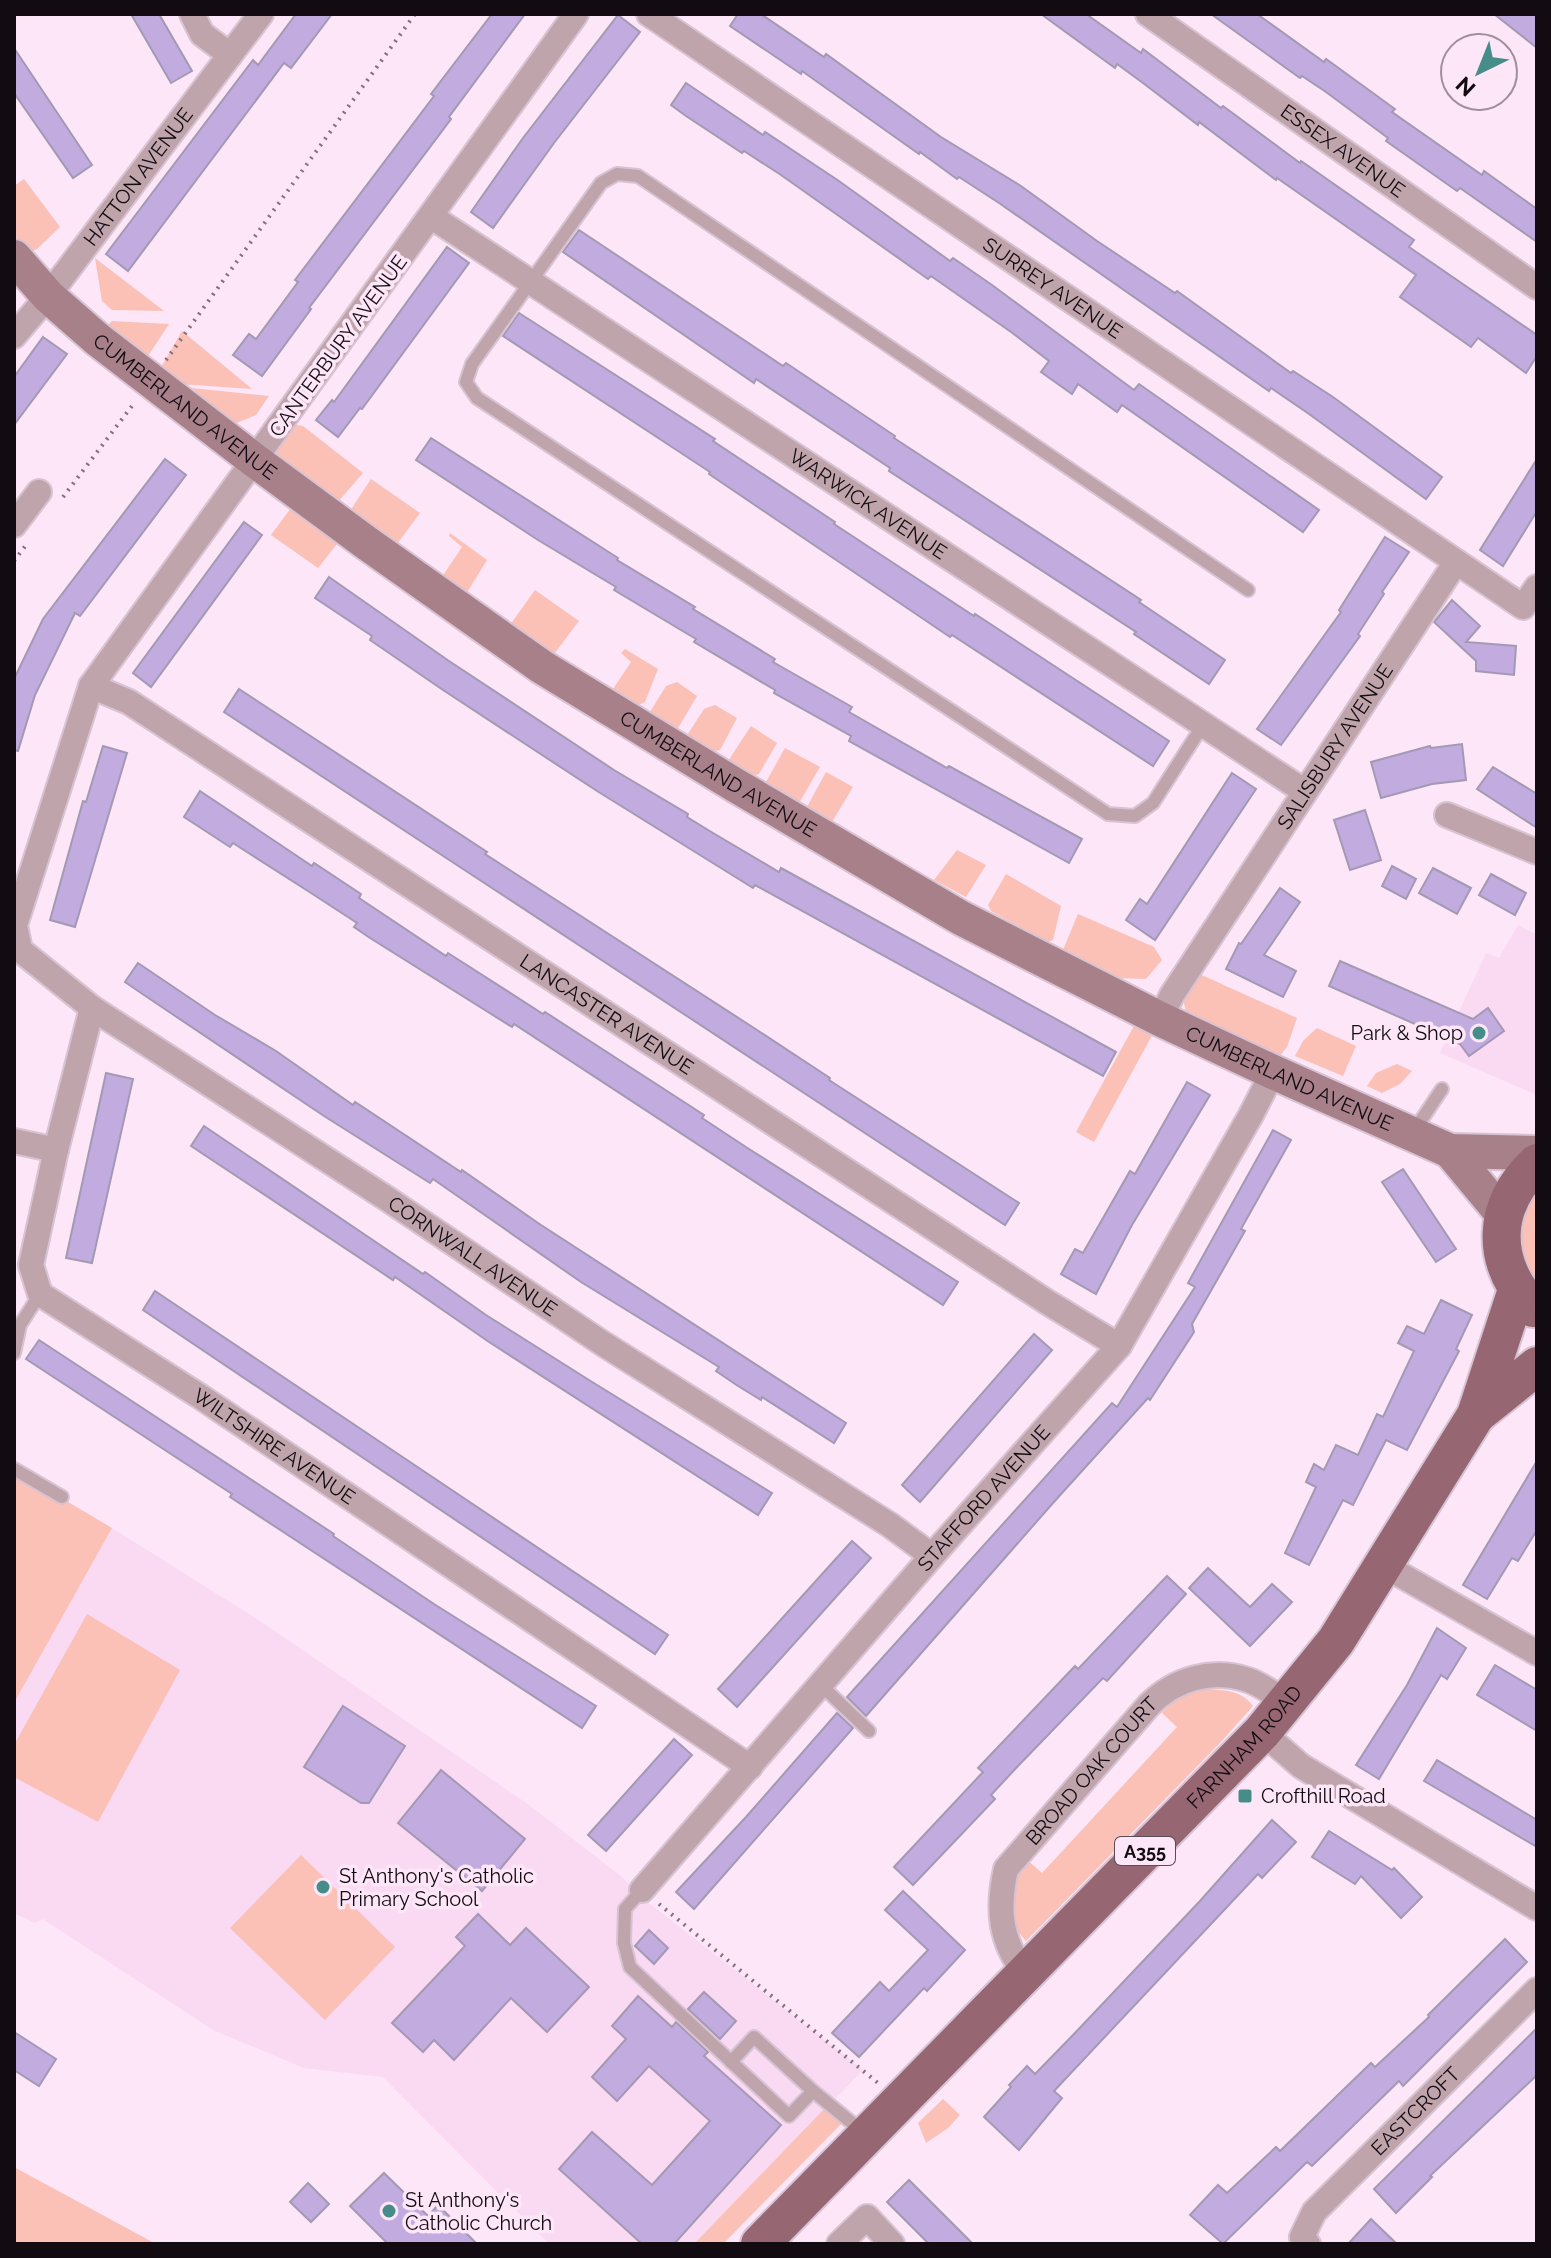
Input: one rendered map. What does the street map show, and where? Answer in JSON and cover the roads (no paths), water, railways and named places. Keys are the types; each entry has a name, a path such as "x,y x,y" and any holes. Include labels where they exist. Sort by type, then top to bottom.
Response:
{"main road":[{"name":"FARNHAM ROAD","path":"760,2244 1262,1732 1336,1641 1476,1415 1527,1301 1506,1267 1501,1241 1503,1215 1519,1180 1537,1163"},
{"name":"FARNHAM ROAD","path":"1476,1415 1537,1366"}],"street":[{"path":"192,14 202,34 230,55"},
{"name":"HATTON AVENUE","path":"14,336 48,296 261,14"},
{"name":"CANTERBURY AVENUE","path":"20,950 15,925 91,686 576,14"},
{"name":"SURREY AVENUE","path":"649,14 1456,562"},
{"name":"ESSEX AVENUE","path":"1148,14 1537,287"},
{"name":"WARWICK AVENUE","path":"432,217 1304,791"},
{"name":"CUMBERLAND AVENUE","path":"14,257 48,296 97,339 254,460 542,667 961,918 1160,1019 1450,1151 1537,1153"},
{"path":"23,531 50,497"},
{"path":"1456,562 1523,607 1537,587"},
{"name":"SALISBURY AVENUE","path":"1160,1019 1172,995 1304,791 1456,562"},
{"name":"LANCASTER AVENUE","path":"91,686 142,711 1119,1346"},
{"path":"1447,815 1537,852"},
{"name":"CORNWALL AVENUE","path":"20,950 92,1008 386,1198 602,1343 890,1525 932,1556"},
{"path":"40,1294 31,1265 92,1008"},
{"name":"STAFFORD AVENUE","path":"642,1890 1119,1346 1273,1072"},
{"path":"14,1141 56,1150"},
{"name":"CUMBERLAND AVENUE","path":"1450,1151 1503,1215"},
{"name":"WILTSHIRE AVENUE","path":"40,1294 201,1397 750,1767"},
{"path":"1385,1566 1537,1653"},
{"name":"BROAD OAK COURT","path":"1025,1973 1008,1947 1001,1921 1000,1904 1006,1869 1149,1705 1173,1685 1206,1676 1250,1680 1287,1702"},
{"path":"1262,1732 1301,1766 1537,1908"},
{"name":"EASTCROFT","path":"1305,2241 1314,2212 1537,1990"},
{"path":"839,2244 867,2217 892,2244"}],"lane":[{"path":"1203,725 1153,803 1135,816 1108,814 477,398 466,382 472,364 601,183 617,174 638,176 1248,590"},
{"path":"1412,1134 1442,1089"},
{"path":"14,1354 20,1325 40,1294"},
{"path":"14,1469 62,1497"},
{"path":"821,1685 869,1731"},
{"path":"642,1890 625,1909 624,1943 630,1967 789,2116 813,2091"},
{"path":"731,2062 754,2037 866,2134"}],"place":[{"name":"Park & Shop","path":"1479,1033"},
{"name":"Crofthill Road","path":"1245,1796"},
{"name":"St Anthony's Catholic Primary School","path":"323,1887"},
{"name":"St Anthony's Catholic Church","path":"389,2211"}]}
